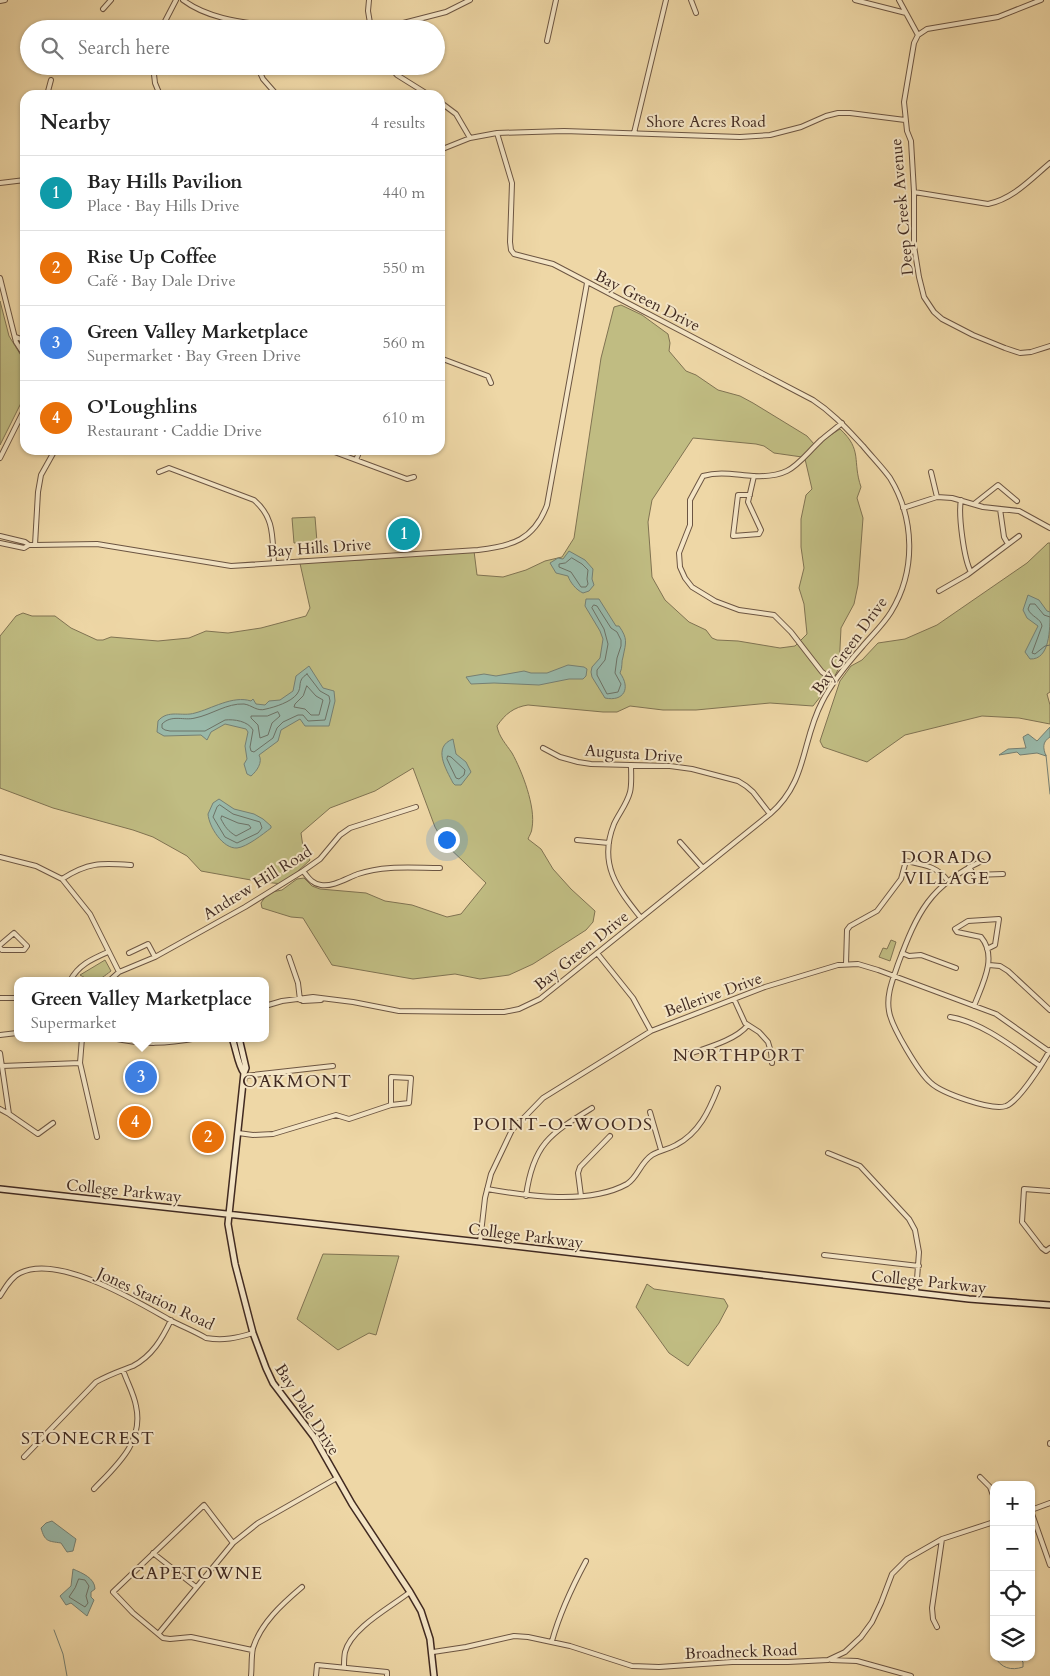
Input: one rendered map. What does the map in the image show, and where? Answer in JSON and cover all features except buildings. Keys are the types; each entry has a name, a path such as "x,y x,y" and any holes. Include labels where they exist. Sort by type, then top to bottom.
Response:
{"main road":[{"name":"Bay Dale Drive","path":"233,1042 240,1069 244,1074"},
{"name":"Bay Dale Drive","path":"239,1042 246,1068 228,1214 228,1232 253,1333 273,1383 314,1437 336,1478 421,1611 433,1652 434,1676"},
{"name":"College Parkway","path":"0,1189 969,1299 1050,1305"}],"street":[{"path":"0,1 5,0"},
{"path":"103,9 111,0"},
{"path":"165,20 176,0"},
{"path":"183,0 192,7 217,16 236,20"},
{"path":"369,0 370,20"},
{"path":"415,20 446,12 470,0"},
{"path":"547,41 556,0"},
{"path":"634,134 666,0"},
{"path":"691,0 696,12"},
{"path":"855,0 906,13"},
{"path":"899,0 918,35"},
{"path":"905,120 904,102 911,54 918,35 927,29 998,17 1041,0"},
{"path":"155,75 158,90"},
{"path":"261,75 272,90"},
{"path":"397,75 421,90"},
{"path":"49,90 52,80"},
{"path":"445,106 456,114 470,138"},
{"name":"Shore Acres Road","path":"445,148 470,138 497,133 564,130 740,137 770,135 801,127 826,116 844,113 905,120"},
{"name":"Deep Creek Avenue","path":"905,120 911,141 914,192 914,246 924,297 934,312 942,319 973,335 1020,353 1031,352 1050,346"},
{"name":"Bay Green Drive","path":"269,1005 282,1001 325,999 416,1012 504,1012 519,1009 540,999 770,814 784,800 799,772 814,719 823,700 848,664 886,619 902,590 909,561 910,542 903,508 889,477 842,423 813,400 553,264 514,254 511,250 510,242 512,183 497,133"},
{"path":"914,192 988,204 994,203 1010,196 1050,163"},
{"path":"0,183 20,181"},
{"path":"0,278 16,342 20,348"},
{"name":"Bay Hills Drive","path":"0,543 24,548 29,545 97,544 230,566 498,548 511,545 528,536 538,523 547,505 587,283"},
{"path":"16,337 20,339"},
{"path":"445,360 488,376 491,383"},
{"path":"0,458 20,418"},
{"path":"835,682 822,672 791,632 774,615 739,610 715,601 692,587 684,578 680,568 679,553 690,525 690,500 695,487 703,476 719,474 754,476 785,472 797,466 822,440 842,423"},
{"path":"35,545 38,492 41,475 52,455"},
{"path":"342,455 406,479 414,477"},
{"path":"356,460 358,455"},
{"path":"159,472 169,468 254,500 264,509 270,521 274,563"},
{"path":"931,472 937,497"},
{"path":"750,495 738,495 733,536 760,534 761,530 748,502 750,495 754,476"},
{"path":"974,504 998,485 1017,501"},
{"path":"903,508 944,496 974,504 1019,511 1050,528"},
{"path":"961,500 960,511 965,550 968,567 971,572"},
{"path":"1000,509 1004,537 1008,544"},
{"name":"Bay Hills Drive","path":"0,536 25,542 29,545"},
{"path":"940,591 971,572 1019,536"},
{"name":"Augusta Drive","path":"544,748 560,757 578,762 680,767 738,782 753,792 770,814"},
{"path":"631,765 630,793 614,823 609,843 609,861 613,879 621,893 641,918"},
{"name":"Andrew Hill Road","path":"113,977 119,972 155,957 245,907 303,871 320,859 331,844 350,828 416,807"},
{"path":"577,840 609,843"},
{"path":"680,842 703,868"},
{"path":"0,857 36,866 62,879 90,914 119,972"},
{"path":"846,964 847,930 850,926 877,911 901,879 906,861 936,869 948,881"},
{"path":"982,861 948,881 933,895 920,912 890,987 888,999 891,1020 901,1040 932,1085 950,1094 986,1105 1000,1107 1012,1103 1050,1051"},
{"path":"62,879 75,870 89,865 110,863 132,865"},
{"path":"969,867 974,874 1003,874"},
{"path":"303,871 314,882 327,886 368,871 380,869 440,868"},
{"path":"974,1006 989,965 987,949 981,937 956,932 955,930 968,921 999,919 995,945 987,949"},
{"path":"14,933 27,946 24,950 2,950 0,947 14,933"},
{"path":"129,953 148,944 155,957"},
{"path":"72,977 78,968 108,952"},
{"path":"597,953 633,998 650,1031"},
{"path":"902,953 909,956 921,955 956,968"},
{"path":"289,957 298,983 300,1000"},
{"name":"Bellerive Drive","path":"480,1242 487,1189 491,1174 512,1130 544,1098 650,1031 784,982 846,964 869,967 1000,1017 1050,1051"},
{"path":"989,965 1000,966 1008,971 1050,1010"},
{"path":"0,998 14,998"},
{"path":"734,999 742,1019 759,1032 768,1042 772,1063"},
{"path":"950,1017 970,1022 1002,1040 1040,1066"},
{"path":"681,1057 733,1037 748,1025"},
{"path":"0,1034 14,1033"},
{"path":"82,1042 80,1063 97,1136"},
{"path":"134,1042 157,1044 171,1042"},
{"path":"0,1053 9,1114"},
{"path":"2,1066 80,1063"},
{"path":"244,1074 333,1066"},
{"path":"238,1133 264,1135 282,1133 336,1115 349,1119 391,1105 409,1103 411,1078 391,1077 391,1105"},
{"path":"487,1189 526,1196 581,1196 602,1192 629,1182 645,1160 661,1150 667,1150 680,1143 696,1129 708,1113 718,1088"},
{"path":"0,1095 5,1090"},
{"path":"526,1196 532,1166 547,1140 560,1128 592,1108"},
{"path":"0,1109 38,1134 53,1123"},
{"path":"650,1112 661,1150"},
{"path":"581,1196 578,1179 580,1167 610,1136"},
{"path":"828,1153 860,1166 909,1219 918,1240 919,1266 916,1293"},
{"path":"1050,1191 1024,1189 1022,1222 1042,1248 1046,1251 1050,1248"},
{"path":"824,1255 919,1266"},
{"name":"Jones Station Road","path":"0,1296 18,1274 30,1269 58,1270 126,1296 206,1338 229,1340 253,1333"},
{"path":"24,1457 96,1382 106,1376 135,1365 148,1356 156,1346 170,1320"},
{"path":"94,1488 123,1459 136,1434 137,1407 123,1370"},
{"path":"980,1476 990,1487"},
{"path":"158,1633 233,1543 258,1523 336,1478"},
{"path":"1035,1509 1050,1503"},
{"path":"233,1543 204,1505 113,1592 133,1613 163,1638 191,1637 252,1650"},
{"path":"1035,1521 1048,1553 1050,1565"},
{"name":"Broadneck Road","path":"433,1652 514,1636 552,1641 632,1666 660,1667 713,1663 828,1660 845,1652 861,1637 882,1603 892,1574 908,1559 942,1539 990,1523"},
{"path":"937,1627 933,1619 932,1608 942,1539"},
{"path":"154,1553 196,1587"},
{"path":"552,1641 560,1614 573,1584 586,1561"},
{"path":"251,1676 252,1650 261,1630 280,1605 302,1587"},
{"path":"344,1667 345,1652 351,1638 362,1626 410,1592"},
{"path":"828,1660 857,1662 911,1676"},
{"path":"316,1676 317,1665 388,1672 387,1676"}],"shaded area":[{"path":"0,301 9,336 20,354 20,405 0,445"},
{"path":"621,305 642,315 668,334 669,351 686,371 696,375 718,390 740,396 753,403 807,436 814,444 802,457 774,453 764,446 756,444 693,438 652,500 648,522 652,577 665,600 689,622 706,630 712,638 717,640 738,641 780,648 795,646 807,634 804,604 799,588 804,568 801,547 801,519 806,495 812,489 805,459 826,438 840,429 852,443 856,456 858,478 861,487 857,498 863,518 858,585 854,604 841,628 839,668 831,683 813,706 770,703 696,710 663,710 630,706 617,712 603,712 528,705 518,707 510,712 497,726 501,737 516,761 527,789 533,819 532,831 528,839 541,849 553,869 595,911 593,922 586,930 533,964 509,975 480,979 455,974 413,979 332,965 303,918 291,917 262,908 261,903 272,892 282,890 297,879 304,878 312,886 320,889 366,893 385,901 412,905 447,917 461,914 486,883 444,843 435,827 413,768 375,791 330,808 301,833 303,847 310,860 284,884 201,871 187,856 153,837 53,808 0,788 0,636 16,616 23,613 32,616 55,616 71,628 97,640 111,637 158,641 189,638 206,631 228,633 261,628 306,616 310,608 299,559 360,560 474,551 477,575 503,577 526,570 545,561 562,557 574,538 601,358 614,307"},
{"path":"315,517 317,542 294,543 292,518"},
{"path":"1050,543 1050,692 1047,694 1050,705 1050,724 1019,718 982,716 905,735 867,762 823,747 820,741 840,681 851,666 862,660 878,643 905,639 937,625 1027,563"},
{"path":"891,940 896,942 890,961 879,957 883,948 887,949"},
{"path":"105,960 111,971 103,977 84,977 80,975"},
{"path":"323,1254 399,1256 376,1335 369,1333 338,1350 297,1319"},
{"path":"647,1284 654,1289 724,1299 728,1306 719,1323 688,1366 669,1353 636,1307"}],"water":[{"path":"569,551 585,560 593,569 592,579 594,585 589,591 583,593 578,590 568,576 556,573 550,563 558,558 563,559"},
{"path":"1028,595 1039,600 1047,611 1050,612 1048,642 1042,654 1037,658 1030,659 1025,652 1038,626 1027,618 1023,610"},
{"path":"586,599 599,599 616,626 619,626 624,634 625,644 620,673 625,689 624,693 617,698 605,698 592,677 592,667 600,658 603,639 585,606"},
{"path":"568,665 584,667 587,669 586,676 583,679 569,679 539,685 471,684 466,677 484,674 496,676 524,671 547,673"},
{"path":"309,666 323,688 334,691 335,701 329,726 305,726 300,719 281,730 278,741 259,755 259,766 251,776 247,774 244,764 247,759 245,746 248,732 246,729 225,724 211,732 207,740 201,735 164,736 157,732 158,721 166,715 195,713 222,703 237,700 251,701 253,699 256,704 265,705 269,701 280,700 293,691 296,676"},
{"path":"1050,727 1050,737 1044,745 1046,756 1037,753 1020,755 1017,752 999,755 1008,749 1026,748 1023,737 1028,734 1037,741"},
{"path":"453,739 456,754 466,762 471,772 461,785 453,783 444,765 443,747"},
{"path":"219,799 234,809 254,814 263,819 271,828 255,840 241,847 237,848 227,845 214,831 208,814 213,803"},
{"path":"52,1521 76,1539 73,1551 67,1552 61,1543 50,1541 44,1536 41,1528 46,1523"},
{"path":"73,1569 87,1576 94,1585 95,1589 91,1592 91,1597 94,1600 87,1616 71,1603 66,1605 60,1596 71,1586"}],"waterway":[{"path":"1046,755 1050,794"},
{"path":"54,1630 63,1654 67,1676"},
{"path":"997,1661 1007,1668 1014,1669 1023,1667 1022,1661"}],"place":[{"name":"Bay Hills Pavilion","path":"404,534"},
{"name":"Green Valley Marketplace","path":"141,1077"},
{"name":"O'Loughlins","path":"135,1122"},
{"name":"Rise Up Coffee","path":"208,1137"}],"district":[{"name":"DORADO VILLAGE","path":"947,868"},
{"name":"NORTHPORT","path":"739,1055"},
{"name":"OAKMONT","path":"297,1081"},
{"name":"POINT-O-WOODS","path":"563,1124"},
{"name":"STONECREST","path":"88,1438"},
{"name":"CAPETOWNE","path":"197,1573"}]}
